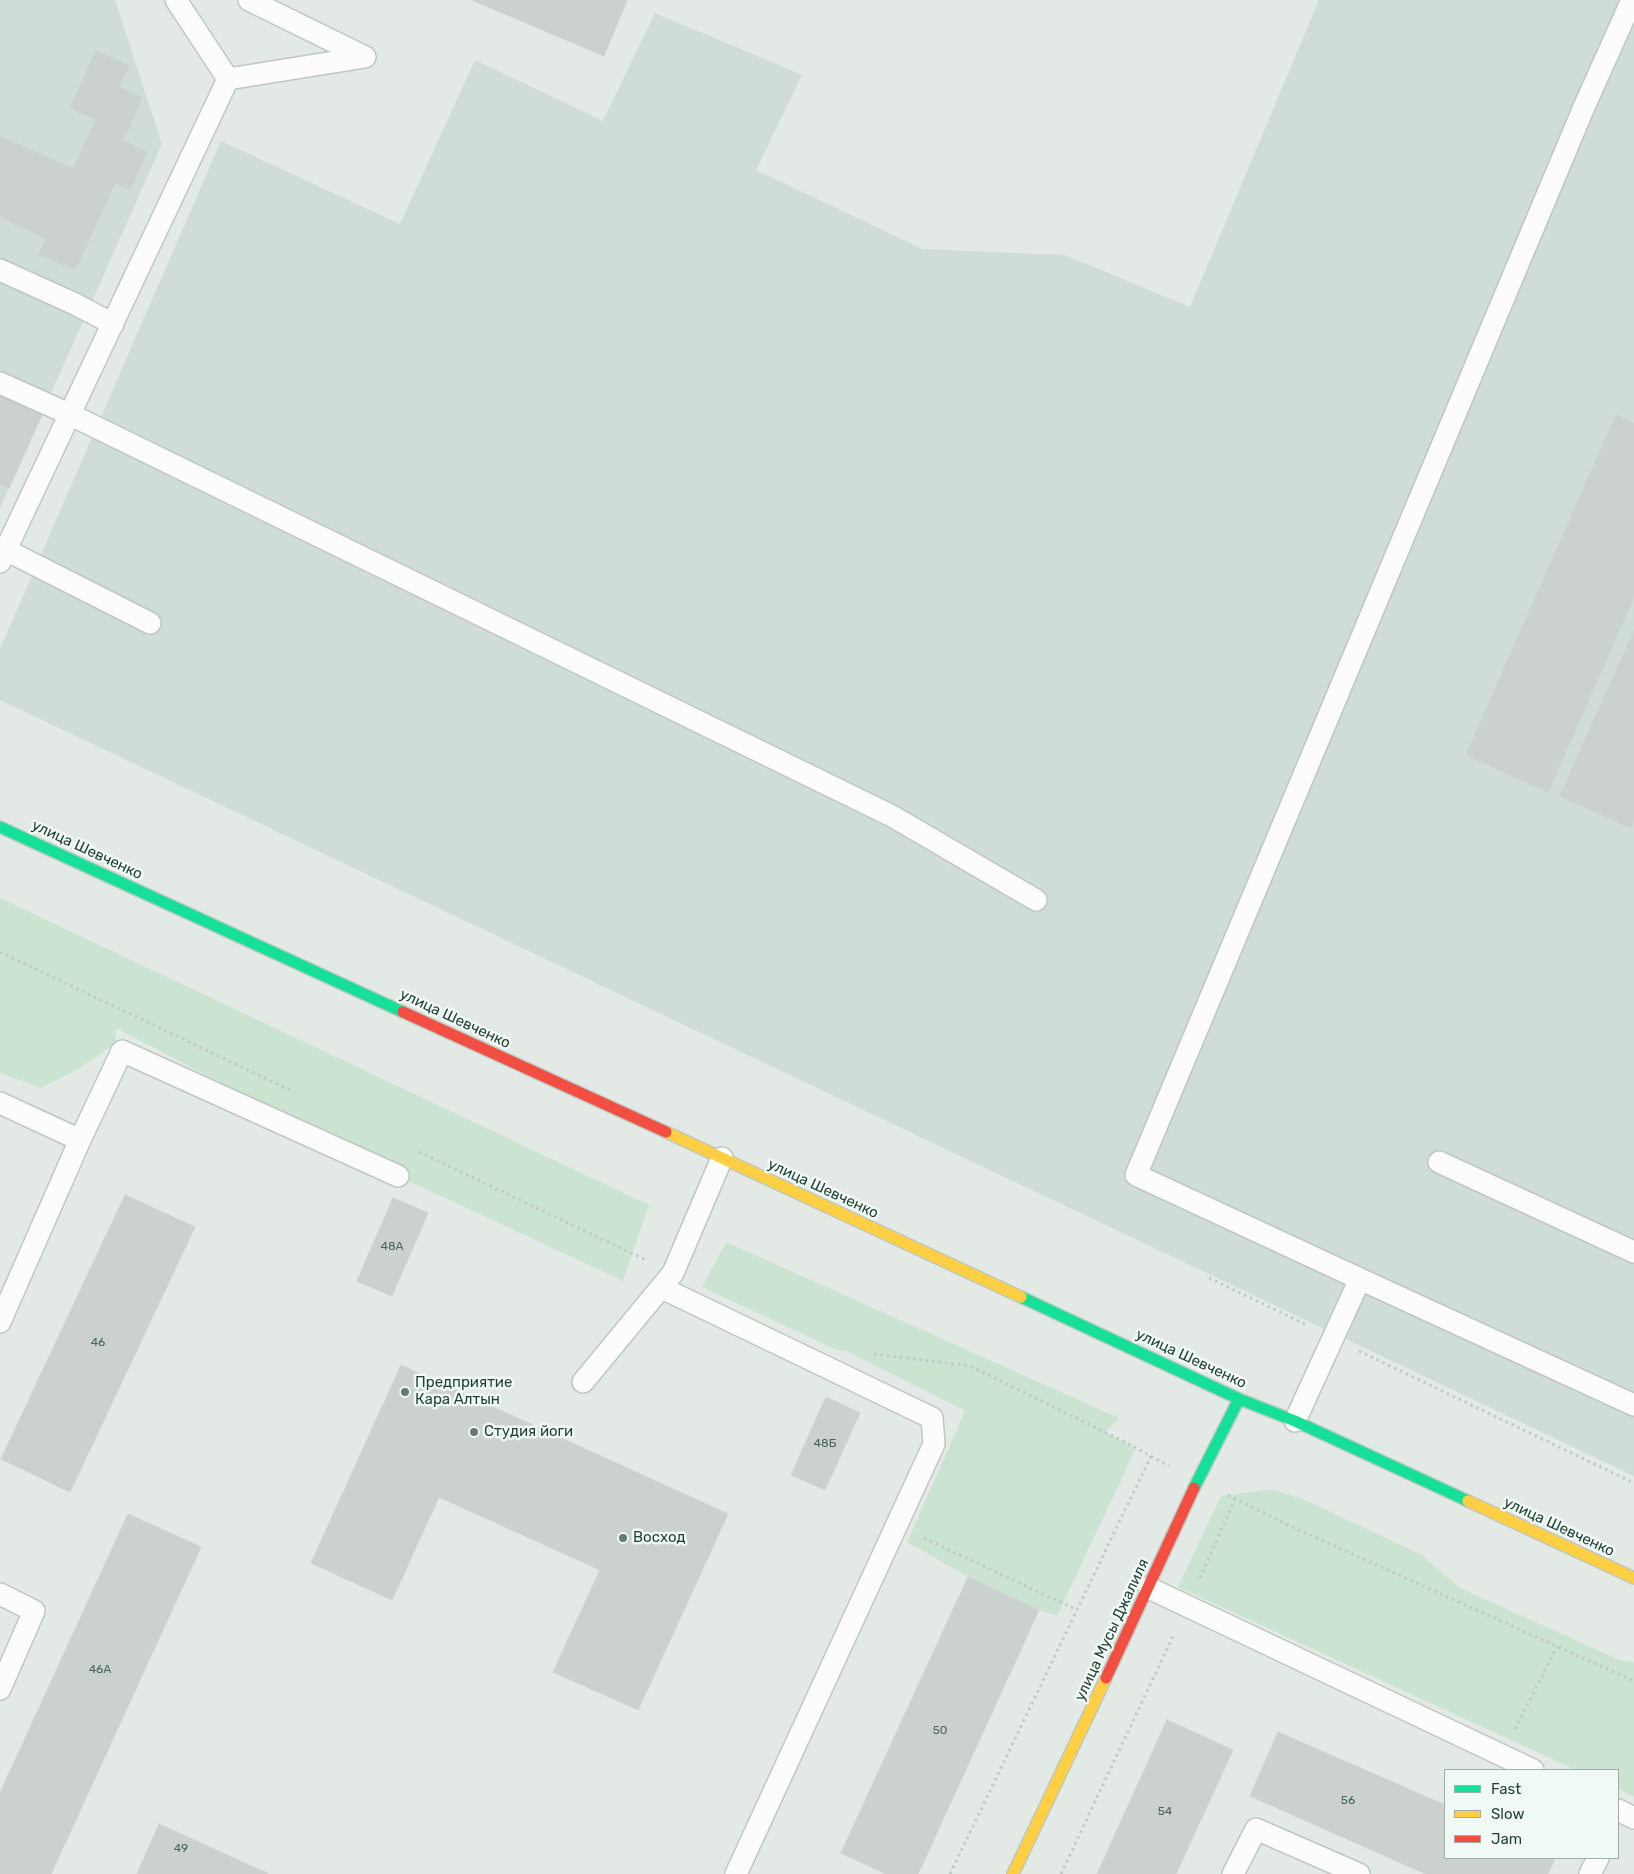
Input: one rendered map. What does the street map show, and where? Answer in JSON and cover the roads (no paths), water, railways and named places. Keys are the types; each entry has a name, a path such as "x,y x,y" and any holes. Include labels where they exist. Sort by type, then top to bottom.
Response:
{"main road":[{"name":"улица Шевченко","path":"0,827 722,1158 1239,1399 1295,1421 1634,1578"},
{"name":"улица Мусы Джалиля","path":"1013,1874 1197,1481 1239,1399"}],"lane":[{"path":"176,0 228,79"},
{"path":"228,79 365,56 249,0"},
{"path":"1632,0 1584,107 1136,1175 1634,1406"},
{"path":"150,623 2,553 113,324 228,79"},
{"path":"0,270 75,304 113,324"},
{"path":"0,383 69,414 892,816 1036,900"},
{"path":"0,1322 80,1140 122,1051 398,1176"},
{"path":"0,1103 80,1140"},
{"path":"583,1382 673,1273 722,1158"},
{"path":"1438,1162 1634,1252"},
{"path":"1295,1421 1360,1279"},
{"path":"662,1288 932,1418 934,1444 736,1874"},
{"path":"1148,1588 1531,1769"},
{"path":"0,1594 34,1611 0,1688"},
{"path":"1233,1874 1256,1829 1359,1874"},
{"path":"1590,1874 1598,1859"}],"place":[{"name":"Предприятие Кара Алтын","path":"405,1392"},
{"name":"Студия йоги","path":"474,1432"},
{"name":"Восход","path":"623,1538"}]}
